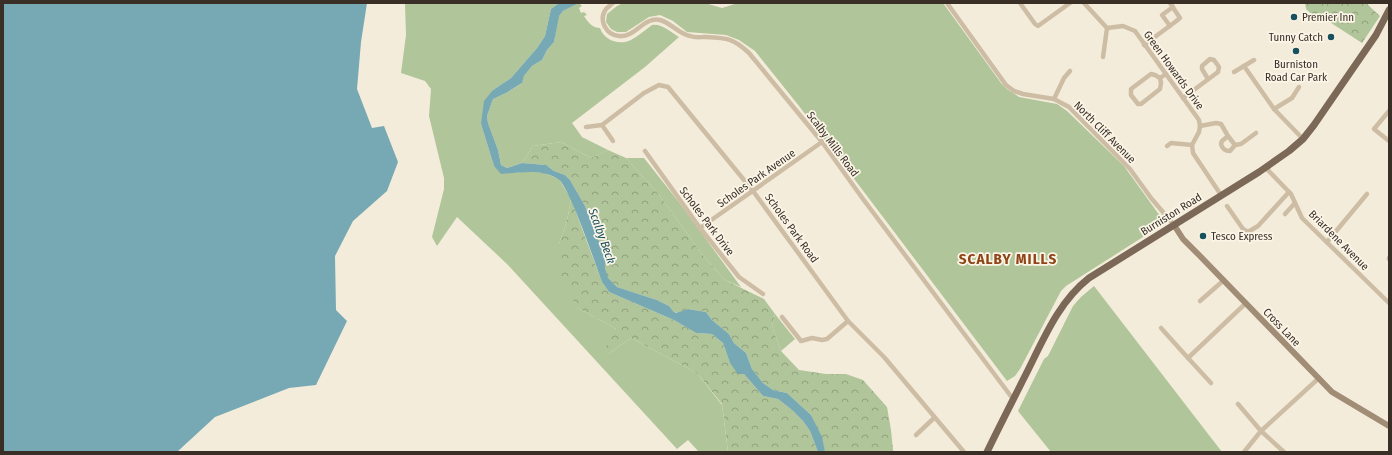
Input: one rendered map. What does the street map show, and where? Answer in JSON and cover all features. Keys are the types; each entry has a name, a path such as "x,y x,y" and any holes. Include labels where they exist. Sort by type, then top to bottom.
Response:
{"main road":[{"name":"Burniston Road","path":"987,452 1061,308 1079,286 1265,167 1289,151 1303,139 1387,20 1389,10"}],"street":[{"name":"Scalby Mills Road","path":"613,3 606,8 603,19 607,30 617,36 626,36 644,24 661,20 690,36 730,40 738,43 749,53 822,142 1013,399"},
{"name":"North Cliff Avenue","path":"947,3 1006,85 1014,91 1054,99 1069,107 1130,169 1151,198 1174,225"},
{"path":"1020,3 1038,26 1070,3"},
{"path":"1084,3 1107,28 1103,57"},
{"path":"1144,45 1170,26 1180,18 1172,5 1162,15 1170,26"},
{"name":"Green Howards Drive","path":"1107,28 1123,26 1129,28 1134,32 1166,74 1199,120 1199,132 1192,145"},
{"path":"1234,72 1254,60"},
{"path":"1244,66 1274,109 1303,139"},
{"path":"1054,99 1064,78 1070,72"},
{"path":"1151,74 1160,78 1162,83 1160,89 1141,104 1138,104 1131,95 1131,89 1151,74"},
{"path":"1160,78 1166,74"},
{"path":"1183,98 1208,79"},
{"name":"Scholes Park Road","path":"586,128 602,125 644,93 658,85 668,87 753,191 848,320 884,357 964,452"},
{"path":"1274,109 1292,98 1299,87"},
{"path":"1389,111 1374,129 1389,141"},
{"path":"1200,126 1216,123 1221,124 1235,145"},
{"path":"602,125 613,141"},
{"path":"1228,136 1222,141 1221,144 1223,148 1230,151 1235,145 1241,144 1256,134"},
{"name":"Scholes Park Avenue","path":"700,228 822,142"},
{"path":"1167,146 1171,143 1192,145 1193,154 1222,195"},
{"name":"Scholes Park Drive","path":"645,151 700,228 739,277 764,294"},
{"name":"Briardene Avenue","path":"1265,167 1291,194 1302,218 1389,303"},
{"path":"1227,206 1244,229 1248,232 1258,226 1288,192"},
{"path":"1327,242 1367,194"},
{"path":"1286,214 1295,204"},
{"name":"Cross Lane","path":"1174,225 1183,239 1332,392 1389,426"},
{"path":"1200,301 1224,280"},
{"path":"1188,358 1246,303"},
{"path":"782,317 801,341 812,338 822,340 827,339 848,320"},
{"path":"1161,328 1211,383"},
{"path":"1244,452 1261,431 1318,378"},
{"path":"1238,404 1261,431 1284,452"},
{"path":"916,435 934,418"}],"green space":[{"path":"405,3 559,3 551,9 545,36 537,48 511,78 493,90 481,124 494,166 513,173 528,171 544,173 559,179 571,199 567,221 559,244 578,308 616,329 608,354 631,338 697,373 722,405 728,452 699,452 688,440 677,449 507,264 457,217 437,246 432,237 444,189 444,178 429,116 431,89 425,81 401,73 406,35"},
{"path":"579,3 582,6 579,8 581,13 584,12 587,15 584,16 592,26 600,28 605,36 612,41 626,42 631,40 652,25 659,25 666,28 679,37 645,67 572,123 582,137 608,150 591,158 561,142 533,146 522,163 507,168 501,165 498,150 488,123 487,116 493,99 521,84 524,76 532,66 542,60 547,50 554,42 558,17 563,11"},
{"path":"623,3 705,3 722,8 738,3 943,3 1001,83 1007,89 1019,97 1057,104 1067,111 1124,166 1165,223 1066,286 1061,291 1020,369 1015,376 1007,381 799,106 755,51 739,40 726,35 687,32 673,21 660,15 649,17 626,32 617,32 611,29 606,22 607,14"},
{"path":"1305,3 1366,3 1380,16 1362,43 1325,19 1320,22 1306,9"},
{"path":"561,142 591,158 608,150 626,158 660,196 702,254 725,280 764,299 775,314 772,326 781,351 799,370 826,374 846,374 863,380 887,407 894,452 825,452 811,415 787,393 773,390 763,383 752,369 746,353 734,343 729,334 712,320 706,312 688,309 677,313 669,306 657,300 617,287 607,278 605,256 585,206 570,180 565,175 554,171 546,165 522,163 533,146"},
{"path":"626,158 644,158 678,201 741,287 725,280 702,254 660,196"},
{"path":"571,199 602,282 609,292 674,320 696,333 712,334 723,343 730,363 744,374 763,396 778,399 803,421 810,431 818,452 728,452 722,404 697,373 631,338 608,354 603,352 616,329 578,308 560,278 559,244 567,221"},
{"path":"1094,286 1222,452 1051,452 1018,411 1073,306"},
{"path":"775,314 795,339 781,351 772,326"}],"water":[{"path":"3,3 367,3 361,42 357,89 372,128 384,126 398,162 387,191 353,221 335,256 336,310 347,321 316,385 289,388 215,417 177,452 3,452"},
{"path":"559,3 579,3 563,11 559,16 554,42 547,50 542,60 532,66 524,76 522,83 493,99 487,116 488,123 498,150 501,165 507,168 522,163 546,165 554,171 565,175 570,180 585,206 605,256 605,268 608,278 617,287 657,300 669,306 676,313 688,309 706,312 712,320 729,334 734,343 746,353 752,369 763,383 773,390 787,393 811,415 822,437 825,452 818,452 810,431 792,410 778,399 763,396 744,374 738,374 730,363 723,343 712,334 696,333 674,320 609,292 602,282 569,195 563,184 558,179 544,173 537,172 501,174 494,166 481,124 484,101 493,90 511,78 537,48 545,36 551,9"}],"place":[{"name":"Premier Inn","path":"1294,17"},
{"name":"Tunny Catch","path":"1331,37"},
{"name":"Burniston Road Car Park","path":"1296,51"},
{"name":"Tesco Express","path":"1203,236"}],"district":[{"name":"SCALBY MILLS","path":"1008,259"}],"water label":[{"name":"Scalby Beck","path":"602,236"}]}
